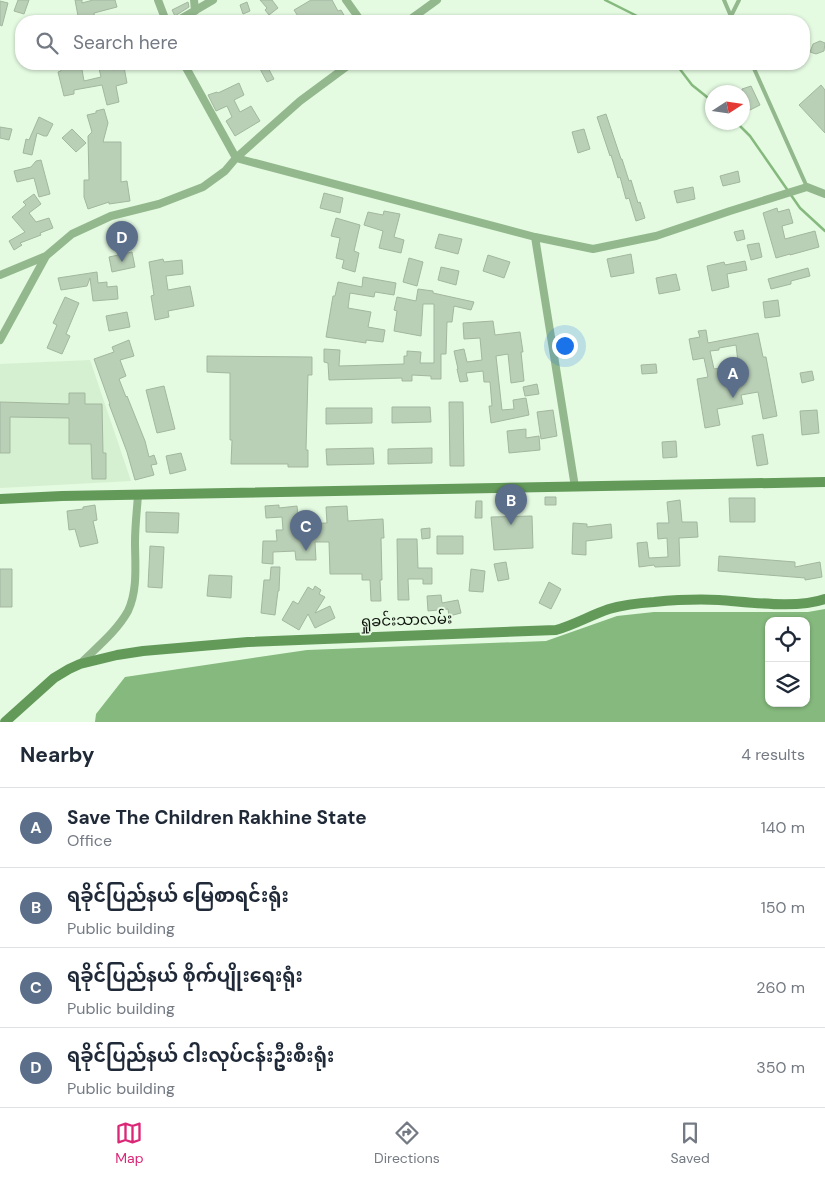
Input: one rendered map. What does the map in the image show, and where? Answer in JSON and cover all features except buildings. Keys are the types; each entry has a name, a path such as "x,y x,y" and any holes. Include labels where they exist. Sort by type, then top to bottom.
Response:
{"street":[{"path":"158,0 164,15"},
{"path":"194,0 195,11"},
{"path":"188,15 213,0"},
{"path":"346,0 357,15"},
{"path":"416,15 436,0"},
{"path":"187,70 236,158 536,237 594,249 656,236 730,211 808,188 825,194"},
{"path":"0,275 46,256 72,234 111,216 159,204 203,187 225,171 236,158 300,100 342,70"},
{"path":"536,237 575,487"},
{"path":"0,340 46,256"},
{"path":"0,498 825,482"},
{"path":"80,664 111,633 132,602 138,495"},
{"name":"ရှုခင်းသာလမ်း","path":"5,722 54,678 69,669 80,664 117,655 143,651 238,643 556,630 609,609 640,603 716,600 801,604 825,599"}],"lane":[{"path":"724,0 730,15"},
{"path":"733,15 739,0"},
{"path":"755,70 808,188"}],"shaded area":[{"path":"90,360 131,481 0,488 0,364"},
{"path":"825,609 825,722 95,722 96,714 125,677 307,650 546,641 617,616 654,612 808,612"}],"waterway":[{"path":"605,0 635,15"},
{"path":"681,70 692,85 705,95"},
{"path":"744,130 800,208 825,231"}],"place":[{"name":"ရခိုင်ပြည်နယ် ငါးလုပ်ငန်းဦးစီးရုံး","path":"122,262"},
{"name":"Save The Children Rakhine State","path":"733,398"},
{"name":"ရခိုင်ပြည်နယ် မြေစာရင်းရုံး","path":"511,525"},
{"name":"ရခိုင်ပြည်နယ် စိုက်ပျိုးရေးရုံး","path":"306,551"}]}
